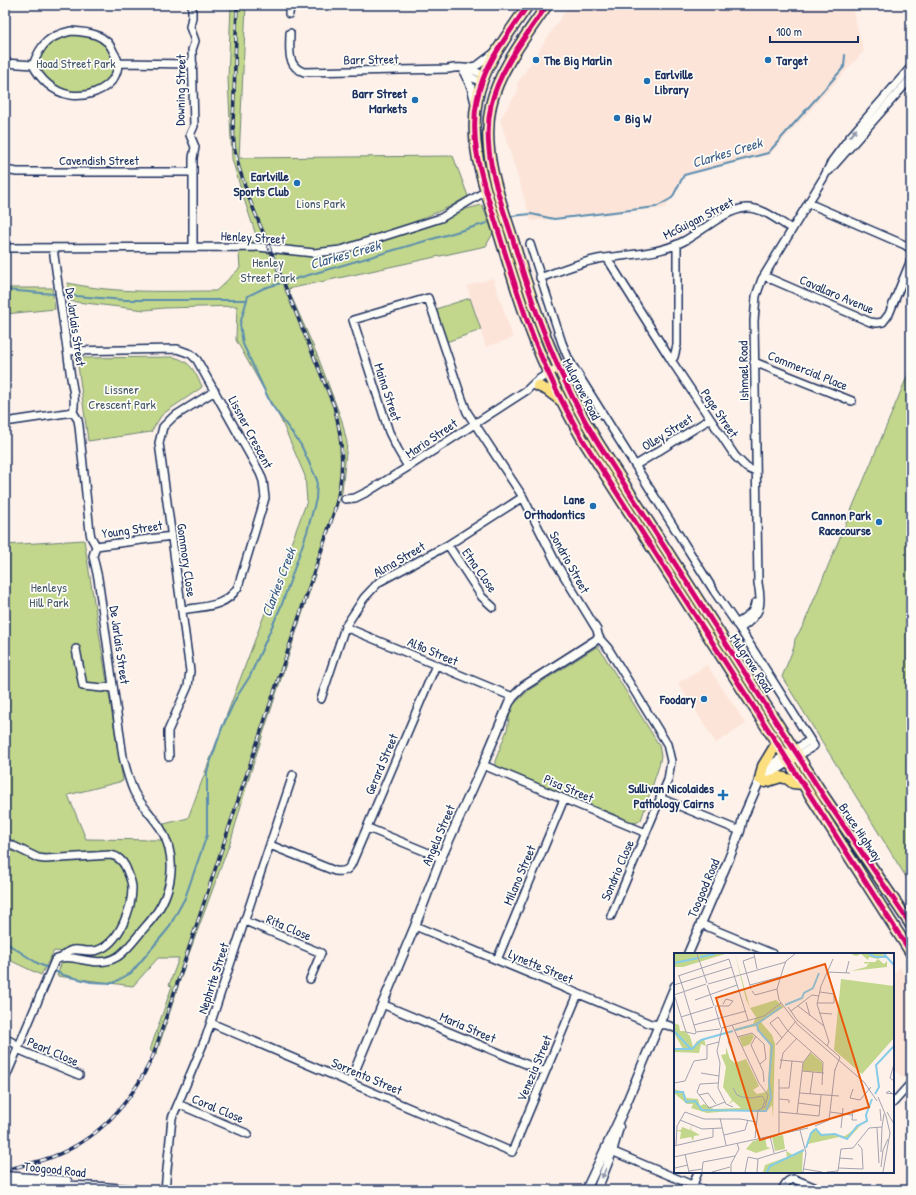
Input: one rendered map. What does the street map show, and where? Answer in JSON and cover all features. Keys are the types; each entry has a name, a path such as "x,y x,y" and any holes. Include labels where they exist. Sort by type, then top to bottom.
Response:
{"main road":[{"name":"Mulgrave Road","path":"528,5 498,50 483,80 476,107 474,133 476,152 481,174 527,320 550,376 583,440 787,759"},
{"name":"Mulgrave Road","path":"547,5 514,55 496,89 491,107 488,129 488,147 493,175 532,301 560,371 594,438 796,753"},
{"path":"483,80 496,89"},
{"path":"538,386 547,390 563,402"},
{"path":"777,743 763,766 762,780 781,777 788,779 793,783 803,784"},
{"name":"Bruce Highway","path":"796,753 911,925"},
{"name":"Bruce Highway","path":"787,759 911,953"}],"street":[{"name":"Downing Street","path":"192,5 190,27 195,42 192,50 194,126 190,135 195,147 193,158 193,247"},
{"path":"289,14 290,5"},
{"path":"72,31 84,32 103,38 112,46 118,63 114,77 109,84 103,89 80,95 68,95 50,86 37,73 33,65 38,53 50,38 72,31"},
{"name":"Barr Street","path":"290,33 291,60 295,68 304,72 448,69 466,71 483,80"},
{"path":"476,107 466,71 476,66 498,50"},
{"path":"5,63 33,65"},
{"path":"118,63 193,64"},
{"name":"Ishmael Road","path":"738,626 751,614 754,609 758,583 754,362 754,307 757,292 764,276 824,177 911,67"},
{"name":"Ishmael Road","path":"885,101 911,78"},
{"name":"Cavendish Street","path":"5,170 17,172 193,172"},
{"name":"Henley Street","path":"5,248 268,247 297,252 314,253 341,250 441,218 486,191"},
{"path":"808,203 905,245 911,249"},
{"name":"McGuigan Street","path":"540,278 585,262 649,252 677,245 723,217 741,209 752,208 763,212 792,229"},
{"name":"Mulgrave Road","path":"530,244 540,278 569,360 714,591 738,626 812,743 796,753"},
{"path":"671,360 674,357 677,345 677,245"},
{"name":"De Jarlais Street","path":"53,248 75,400 73,412 78,420 90,532 96,546 93,556 99,586 126,771 139,799 160,827 168,844 172,865 170,882 163,903 153,919 117,957 110,960 95,962 57,960"},
{"name":"Page Street","path":"607,258 710,419 739,460 747,468 756,472"},
{"name":"Cavallaro Avenue","path":"764,276 870,322 877,323 883,322 889,314 911,260"},
{"name":"Maina Street","path":"408,467 389,432 353,320 428,298"},
{"name":"Sondrio Street","path":"428,298 461,396 474,424 523,498 556,563 597,630 599,638 608,648 668,744 671,767 668,780 646,833"},
{"name":"Lissner Crescent","path":"67,351 177,349 191,354 197,360 215,391 260,473 263,481 265,498 238,587 234,594 221,603 182,610"},
{"name":"Commercial Place","path":"754,362 852,401"},
{"name":"Mario Street","path":"345,499 355,498 369,491 526,390 532,384 560,371"},
{"name":"Mario Street","path":"526,390 538,386 550,376"},
{"name":"Gommory Close","path":"169,757 168,731 188,686 190,671 159,444 164,428 173,416 215,391"},
{"path":"5,422 73,412"},
{"name":"Olley Street","path":"636,466 710,419"},
{"name":"Alma Street","path":"321,699 345,627 364,598 379,582 448,545 523,498"},
{"name":"Young Street","path":"96,546 172,536"},
{"name":"Etna Close","path":"448,545 482,597 493,607"},
{"name":"Alfio Street","path":"345,627 513,697"},
{"name":"Angela Street","path":"350,1082 415,926 440,858 508,703 524,686 599,638"},
{"path":"76,649 83,686 102,688 113,686"},
{"name":"Gerard Street","path":"270,845 335,871 345,871 351,865 436,665"},
{"name":"Toogood Road","path":"688,953 740,831 748,819 762,780 796,753"},
{"name":"Pisa Street","path":"482,765 646,833"},
{"name":"Nephrite Street","path":"165,1190 172,1118 211,1023 293,775"},
{"path":"660,798 740,831"},
{"name":"Milano Street","path":"497,960 564,799"},
{"path":"368,828 440,858"},
{"name":"Sondrio Close","path":"611,916 646,833"},
{"path":"5,842 38,858 45,859 110,855 118,857 125,865 132,888 126,916 116,937 110,944 93,951 71,949 57,960 48,975 5,1079"},
{"name":"Rita Close","path":"245,921 321,953 310,980"},
{"path":"701,924 771,953"},
{"name":"Lynette Street","path":"415,926 651,1024 667,1025 674,1028"},
{"path":"597,1190 609,1150 624,1109 674,988"},
{"name":"Venezia Street","path":"512,1152 578,994"},
{"name":"Maria Street","path":"382,1004 545,1072"},
{"name":"Sorrento Street","path":"211,1023 512,1152"},
{"name":"Pearl Close","path":"5,1038 18,1048 80,1075"},
{"path":"894,1102 911,1083"},
{"name":"Coral Close","path":"178,1104 248,1134"},
{"path":"609,1150 692,1188 704,1190"},
{"path":"586,1190 609,1150"},
{"path":"692,1188 698,1173"},
{"name":"Toogood Road","path":"5,1176 89,1188"},
{"path":"782,1190 790,1179 794,1179 820,1190"},
{"name":"Toogood Road","path":"5,1183 136,1190"}],"shaded area":[{"path":"569,5 851,5 864,51 769,155 686,174 665,208 531,221 500,119 518,91 517,84"},
{"path":"493,278 513,338 486,347 467,286"},
{"path":"707,665 746,724 716,743 678,683"},
{"path":"900,967 911,985 911,1070 903,1078 894,1070 894,974"}],"green space":[{"path":"231,5 246,5 239,158 453,156 468,196 449,207 412,223 482,205 493,233 486,246 288,289 318,357 342,421 347,443 342,492 249,777 232,837 187,959 156,1055 150,1050 172,986 169,985 179,958 158,958 133,986 57,976 65,952 54,951 41,975 5,958 5,545 84,540 123,781 68,795 86,839 161,840 164,824 188,818 307,501 305,476 281,420 236,340 237,306 145,310 68,301 68,283 86,287 123,290 216,291 240,268 238,240 258,241 232,159 228,79"},
{"name":"Hoad Street Park","path":"71,31 103,38 118,63 109,84 80,95 50,86 33,65 42,46"},
{"path":"5,288 52,288 55,309 5,314"},
{"path":"470,298 481,330 446,342 436,309"},
{"name":"Lissner Crescent Park","path":"173,357 184,361 191,367 202,386 201,388 161,416 151,432 88,441 78,365 83,358"},
{"name":"Cannon Park Racecourse","path":"911,367 911,885 782,677 794,647 795,639 803,626"},
{"path":"598,646 659,745 661,756 659,766 641,820 636,823 495,767 495,761 507,730 511,707 529,690"}],"waterway":[{"name":"Clarkes Creek","path":"511,216 531,214 554,219 656,207 672,198 684,175 768,153 844,67 845,55"},
{"name":"Clarkes Creek","path":"5,942 37,963 63,975 91,982 113,983 131,973 168,929 185,898 207,835 207,772 222,728 236,698 250,676 282,604 307,532 316,499 317,480 301,445 271,404 243,344 240,324 248,296 264,288 487,223"},
{"path":"5,290 54,294"},
{"path":"64,295 124,300 247,300"}],"railway":[{"path":"5,1170 52,1157 85,1140 113,1117 145,1073 153,1056 338,499 342,459 340,433 334,406 249,198 239,168 234,146 233,124 237,5"}],"cycle path":[{"path":"528,5 490,62 480,87 477,100 475,135 484,184 518,295 536,345 568,414 583,440 911,953"},
{"path":"547,5 514,53 500,78 491,105 488,122 490,157 497,190 539,319 571,395 598,443 823,795 911,925"}],"place":[{"name":"The Big Marlin","path":"536,60"},
{"name":"Target","path":"768,60"},
{"name":"Earlville Library","path":"647,81"},
{"name":"Barr Street Markets","path":"415,100"},
{"name":"Big W","path":"617,118"},
{"name":"Earlville Sports Club","path":"297,183"},
{"name":"Lane Orthodontics","path":"593,506"},
{"name":"Cannon Park Racecourse","path":"879,522"},
{"name":"Foodary","path":"704,699"},
{"name":"Sullivan Nicolaides Pathology Cairns","path":"723,795"}],"park label":[{"name":"Lions Park","path":"321,203"},
{"name":"Henley Street Park","path":"268,270"},
{"name":"Henleys Hill Park","path":"49,594"}]}
